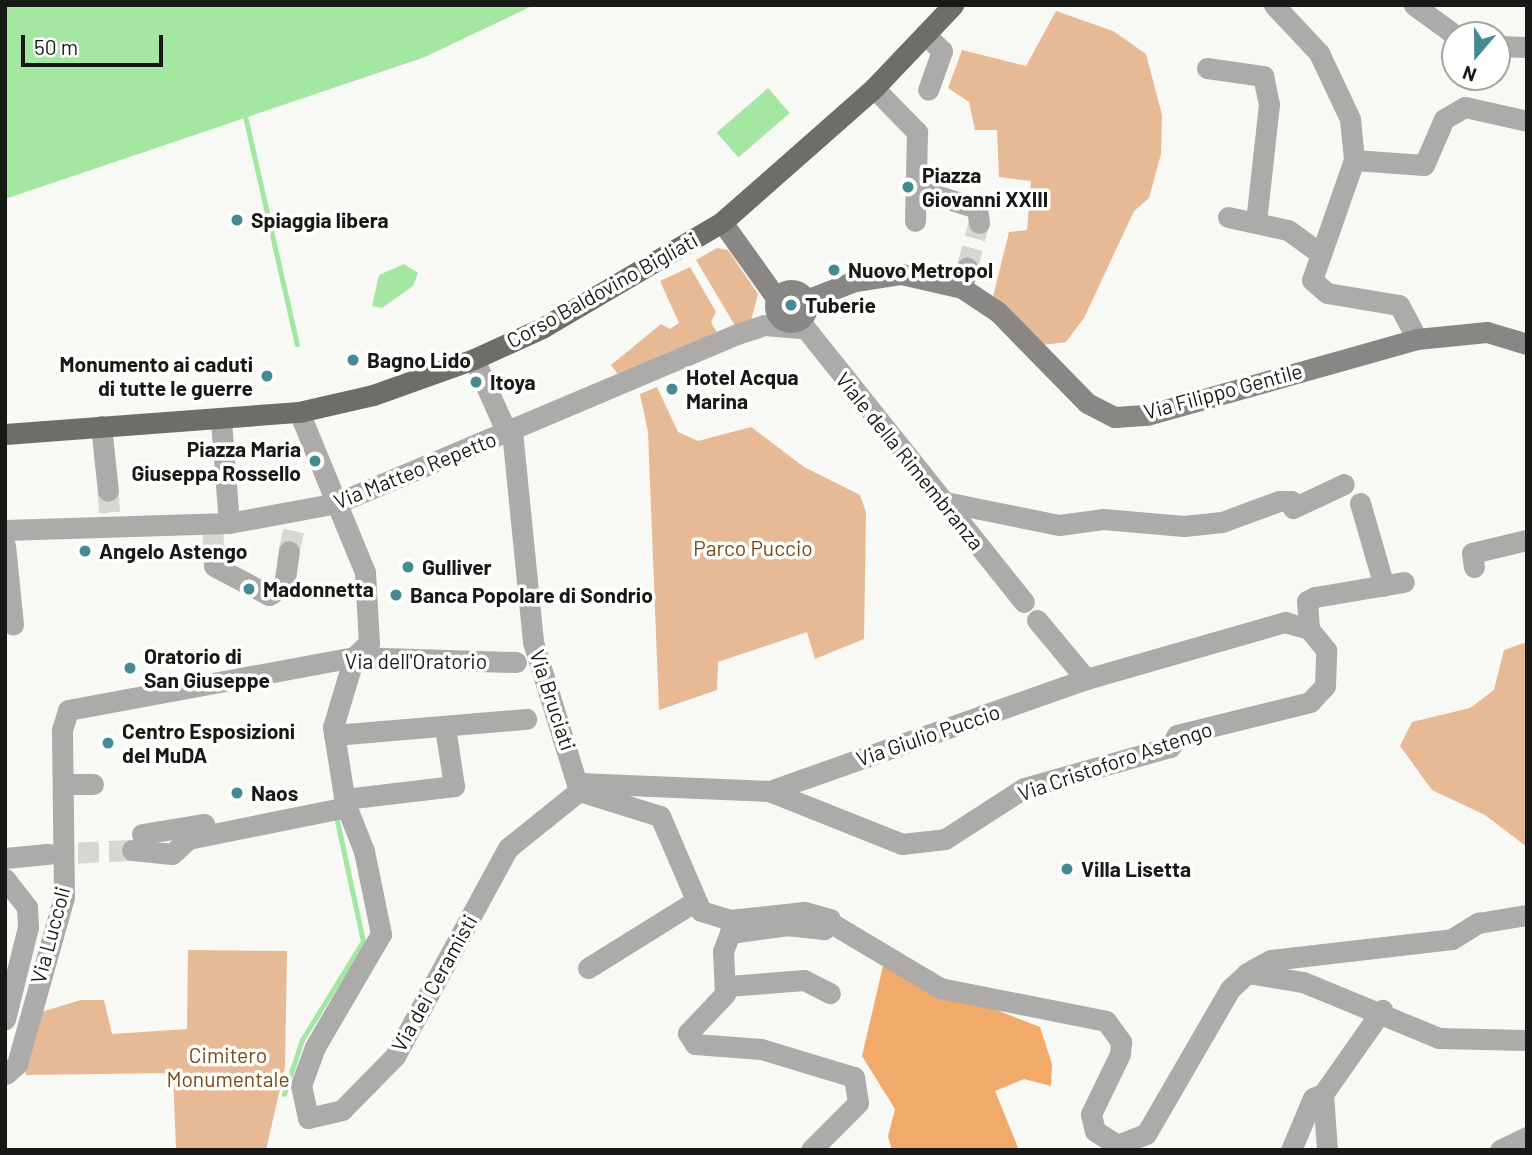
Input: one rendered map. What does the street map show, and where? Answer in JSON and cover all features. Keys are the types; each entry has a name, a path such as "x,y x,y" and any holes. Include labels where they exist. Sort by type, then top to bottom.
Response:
{"main road":[{"name":"Corso Baldovino Bigliati","path":"5,434 299,412 373,396 474,359 542,328 722,222 874,88 953,5"}],"street":[{"path":"1274,5 1319,53 1350,119 1354,160 1311,272 1315,286 1338,296 1392,301 1417,339"},
{"path":"1414,5 1441,25"},
{"path":"925,34 942,51 928,90"},
{"path":"1207,68 1263,76 1269,104 1256,221"},
{"path":"874,88 917,132 915,221"},
{"path":"1354,160 1424,165 1444,119 1465,107 1527,121"},
{"path":"932,194 977,208 979,223"},
{"path":"1228,217 1288,230 1320,253"},
{"path":"722,222 777,299 792,290 802,316"},
{"name":"Via Filippo Gentile","path":"802,316 855,281 901,274 965,278 1087,402 1115,417 1147,415 1417,339 1486,332 1527,344"},
{"name":"Via Matteo Repetto","path":"5,530 218,526 295,519 510,432 737,334 765,324 802,316"},
{"name":"Viale della Rimembranza","path":"802,316 1024,602"},
{"name":"Via Bruciati","path":"474,359 510,432 533,642 580,787"},
{"path":"299,412 337,503"},
{"path":"218,526 220,420"},
{"path":"101,426 108,491"},
{"path":"945,502 1059,524 1103,519 1184,526 1222,522 1279,501 1291,501 1293,508 1344,484"},
{"name":"Via dei Ceramisti","path":"337,503 365,572 371,624 369,643 354,657 334,735 345,801 364,851 381,934 315,1047 302,1086 309,1118 333,1114 357,1097 395,1056 508,848 580,787"},
{"path":"1037,620 1086,679 1284,622 1310,628 1307,601 1394,584 1360,503"},
{"path":"1474,567 1472,552 1526,540"},
{"path":"5,545 11,619"},
{"path":"214,566 269,594 284,586 289,551"},
{"name":"Via Cristoforo Astengo","path":"580,787 769,791 902,844 945,839 1024,788 1170,747 1177,735 1310,702 1325,686 1329,662 1310,628"},
{"name":"Via dell'Oratorio","path":"65,706 354,657 516,662"},
{"name":"Via Giulio Puccio","path":"769,791 1086,679"},
{"name":"Via Luccoli","path":"5,1080 6,1074 17,1064 64,897 65,706"},
{"path":"334,735 526,719"},
{"path":"137,842 345,801 454,786 445,727"},
{"path":"65,784 93,784"},
{"path":"580,787 660,816 694,902 730,920 805,912 831,923 940,988 1106,1021 1121,1042 1120,1054 1091,1114 1095,1131 1117,1145 1133,1146 1146,1134 1230,989 1247,973 1272,960 1452,939 1478,923 1527,915"},
{"path":"5,858 47,854"},
{"path":"5,879 27,907 28,927 5,1019"},
{"path":"588,968 694,902"},
{"path":"728,986 723,951 730,933 788,925 824,929 831,923"},
{"path":"1247,973 1291,979 1382,1010 1439,1038 1527,1040"},
{"path":"811,1150 854,1110 859,1089 854,1077 761,1049 695,1044 690,1027 728,986 804,980 830,993"},
{"path":"1291,1150 1313,1098 1323,1094 1382,1010"},
{"path":"1323,1094 1328,1150"},
{"path":"1500,1150 1527,1137"}],"green space":[{"path":"1056,11 1113,31 1146,54 1162,115 1161,154 1149,198 1134,211 1084,318 1066,342 1043,345 993,297 1009,232 1027,230 1031,181 999,177 997,130 975,130 969,102 948,88 962,50 1026,66"},
{"path":"717,248 728,250 758,294 750,325 737,329 696,260"},
{"path":"690,267 716,312 711,322 719,336 620,377 611,365 661,324 670,329 679,323 660,281"},
{"name":"Parco Puccio","path":"657,387 678,432 698,441 751,427 804,467 860,495 866,512 864,639 815,659 807,632 718,662 717,690 659,710 648,432 640,394"},
{"path":"1527,642 1527,847 1485,815 1432,790 1400,746 1412,722 1470,708 1494,690 1504,650"},
{"name":"Cimitero Monumentale","path":"188,950 287,951 285,1067 266,1150 176,1150 173,1073 26,1075 24,1040 34,1014 81,1000 104,1000 112,1034 187,1029"}],"shaded area":[{"path":"5,5 534,5 425,57 5,199"},
{"path":"768,88 790,113 738,158 717,133"},
{"path":"404,264 418,273 413,286 382,308 372,306 379,275"},
{"path":"883,966 1040,1027 1052,1064 1051,1086 1024,1079 995,1091 1019,1150 892,1150 888,1136 895,1109 862,1056"}],"waterway":[{"path":"245,116 297,344"},
{"path":"284,1094 302,1040 363,941 336,816"}],"tunnel":[{"path":"967,268 979,223"},
{"path":"108,491 111,530"},
{"path":"289,551 295,525"},
{"path":"213,530 214,566"},
{"path":"47,854 132,850"}],"place":[{"name":"Piazza Giovanni XXIII","path":"908,187"},
{"name":"Spiaggia libera","path":"237,220"},
{"name":"Nuovo Metropol","path":"834,270"},
{"name":"Tuberie","path":"791,305"},
{"name":"Bagno Lido","path":"353,360"},
{"name":"Monumento ai caduti di tutte le guerre","path":"267,376"},
{"name":"Itoya","path":"476,382"},
{"name":"Hotel Acqua Marina","path":"672,389"},
{"name":"Piazza Maria Giuseppa Rossello","path":"315,461"},
{"name":"Angelo Astengo","path":"85,551"},
{"name":"Gulliver","path":"408,567"},
{"name":"Madonnetta","path":"249,589"},
{"name":"Banca Popolare di Sondrio","path":"396,595"},
{"name":"Oratorio di San Giuseppe","path":"130,668"},
{"name":"Centro Esposizioni del MuDA","path":"108,743"},
{"name":"Naos","path":"237,793"},
{"name":"Villa Lisetta","path":"1067,869"}]}
